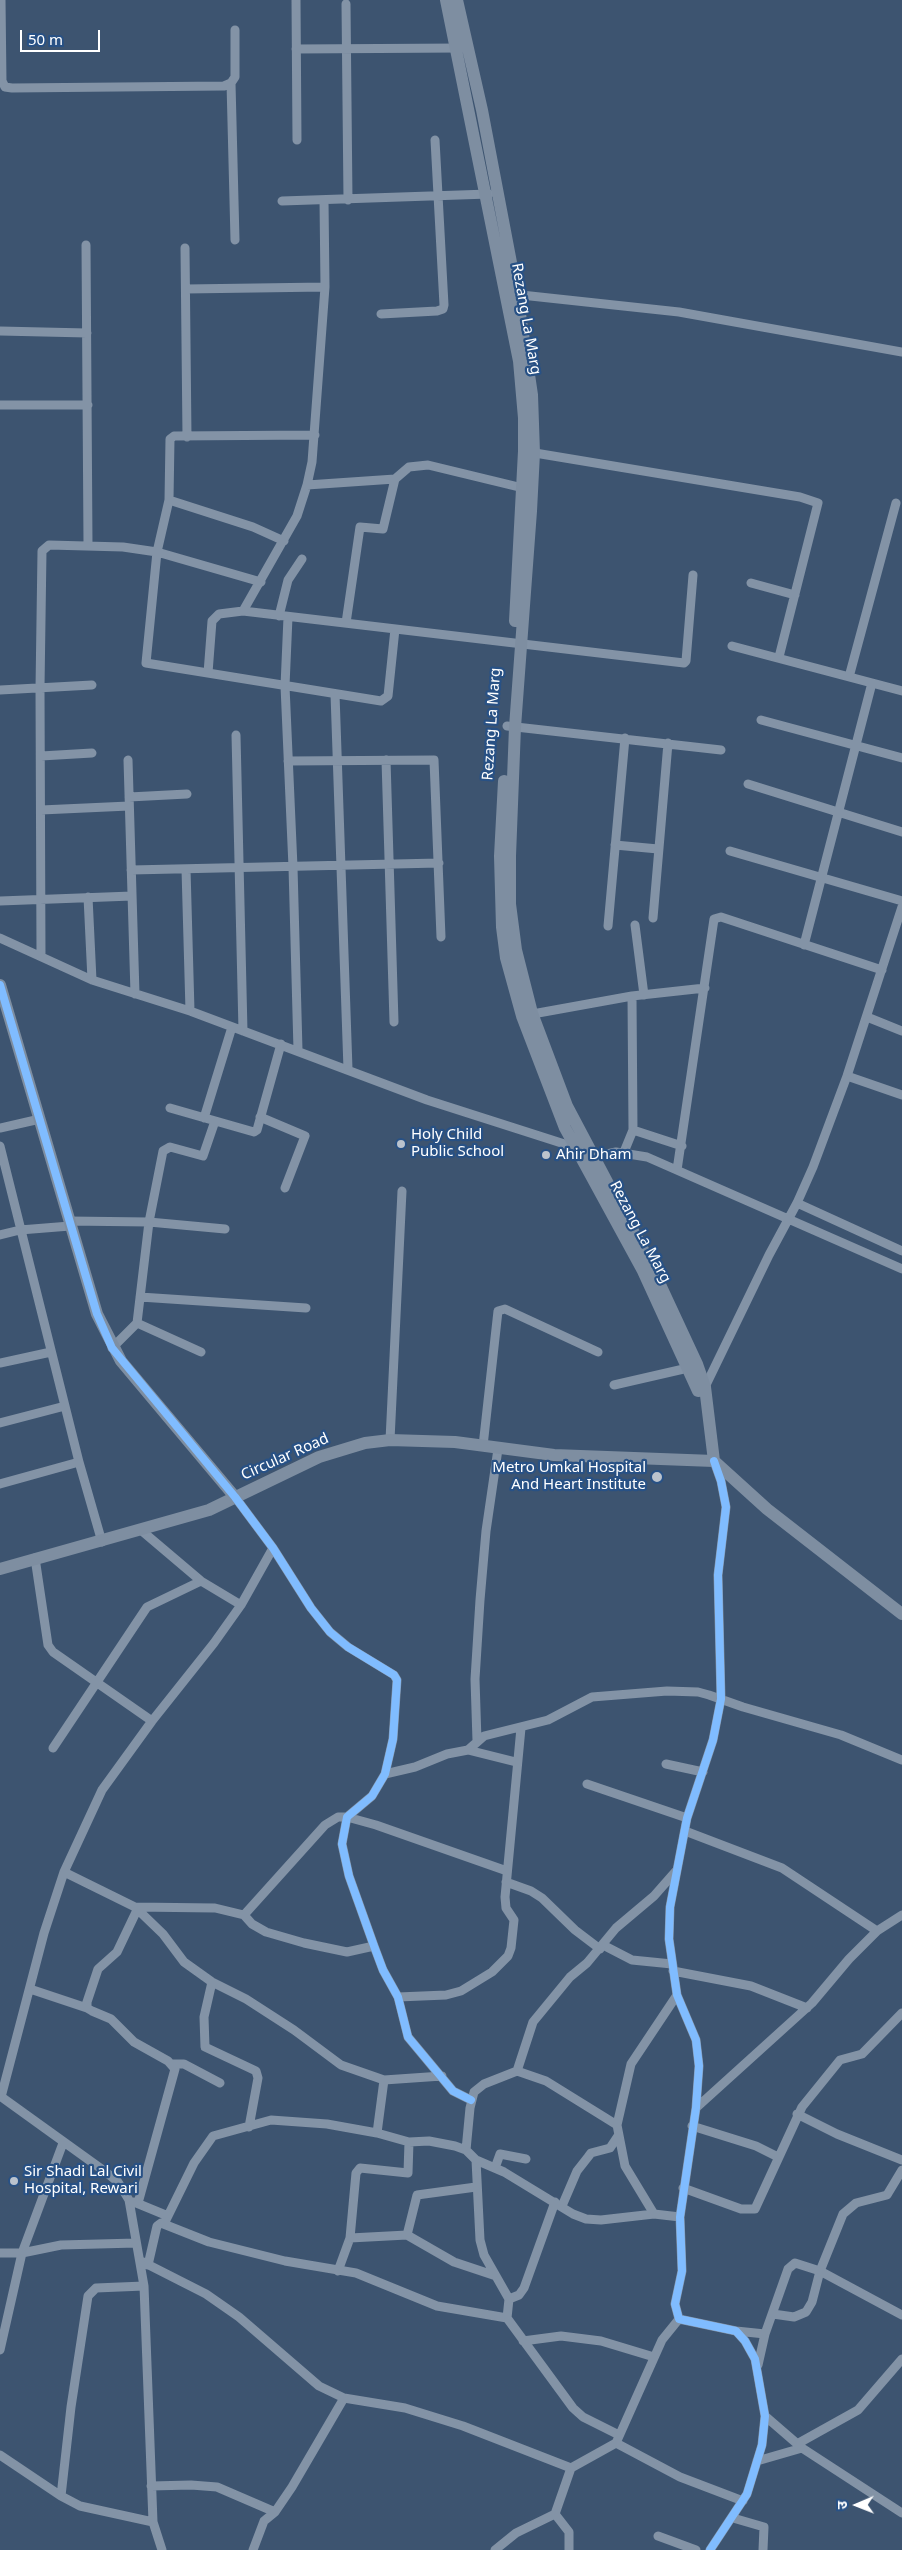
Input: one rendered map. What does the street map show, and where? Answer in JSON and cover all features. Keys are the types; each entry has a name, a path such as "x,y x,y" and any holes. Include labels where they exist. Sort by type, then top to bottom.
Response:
{"main road":[{"name":"Rezang La Marg","path":"446,0 462,48"},
{"name":"Rezang La Marg","path":"457,0 462,48 512,294 529,452 518,644 500,856 501,901 506,958 565,1128 577,1148 588,1159"},
{"name":"Rezang La Marg","path":"518,644 523,488 529,452"},
{"path":"0,985 97,1314 112,1348 235,1497"},
{"name":"Rezang La Marg","path":"527,1015 588,1159 678,1319 705,1387 714,1461"},
{"name":"Rezang La Marg","path":"627,1230 708,1414"},
{"name":"Circular Road","path":"0,1568 142,1531 210,1510 319,1457 364,1443 390,1440 455,1442 554,1455 714,1461"},
{"path":"714,1461 767,1509 902,1614"}],"street":[{"path":"1,0 2,81 5,87 224,86 231,84"},
{"path":"296,0 297,140"},
{"path":"346,4 348,200"},
{"path":"235,30 235,77 231,84 235,240"},
{"path":"296,49 462,48"},
{"path":"382,314 442,309 445,298 435,140"},
{"path":"282,201 492,194"},
{"path":"243,611 284,541 307,485 315,435 325,288 324,200"},
{"path":"86,246 88,544"},
{"path":"186,248 187,437"},
{"path":"186,289 325,288"},
{"path":"512,294 679,312 902,352"},
{"path":"0,331 87,332"},
{"path":"0,405 88,405"},
{"path":"315,435 174,436 170,438 169,500 157,552 146,663 381,701 385,700 388,696 395,629"},
{"path":"529,452 818,503 817,515 778,657"},
{"path":"346,623 360,527 383,529 395,479 409,467 428,465 523,488"},
{"path":"307,485 395,479"},
{"path":"169,500 254,527 284,541"},
{"path":"849,677 896,503"},
{"path":"41,956 40,688 42,551 49,545 88,544 157,552 261,582"},
{"path":"298,1050 283,616 288,580 302,559"},
{"path":"208,673 212,621 219,614 243,611 684,663 686,661 693,575"},
{"path":"751,583 795,595"},
{"path":"732,646 902,691"},
{"path":"804,945 872,684"},
{"path":"0,690 92,685"},
{"path":"335,694 348,1069"},
{"path":"760,720 856,744 902,758"},
{"path":"511,727 721,750"},
{"path":"236,736 243,1031"},
{"path":"608,926 625,738"},
{"path":"653,918 668,743"},
{"path":"41,756 92,754"},
{"path":"128,760 135,994"},
{"path":"386,760 391,865 394,1022"},
{"path":"288,762 434,760 441,937"},
{"path":"748,784 902,832"},
{"path":"41,810 187,794"},
{"path":"615,845 658,849"},
{"path":"730,851 902,901"},
{"path":"131,870 439,863"},
{"path":"186,869 190,1011"},
{"path":"0,901 132,896"},
{"path":"88,897 92,980"},
{"path":"705,1387 797,1203 847,1076 882,970 898,932 902,907"},
{"path":"677,1170 705,988 712,923 717,917 882,970"},
{"path":"635,925 644,995"},
{"path":"0,938 92,980 190,1011 427,1100 577,1148"},
{"path":"527,1015 632,996 705,988"},
{"path":"624,1152 633,1130 632,996"},
{"path":"867,1017 902,1031"},
{"path":"204,1118 232,1027"},
{"path":"170,1108 254,1132 281,1044"},
{"path":"847,1076 902,1095"},
{"path":"260,1117 305,1136 286,1188"},
{"path":"0,1128 40,1119"},
{"path":"112,1348 137,1323 149,1222 163,1151 170,1147 203,1156 215,1122"},
{"path":"633,1130 682,1146"},
{"path":"0,1146 79,1462 102,1542"},
{"path":"588,1159 624,1152 647,1157 902,1269"},
{"path":"390,1440 402,1192"},
{"path":"797,1203 902,1250"},
{"path":"0,1235 20,1230 70,1224 149,1222 224,1229"},
{"path":"140,1297 306,1308"},
{"path":"483,1446 498,1311 505,1309 598,1352"},
{"path":"137,1323 201,1352"},
{"path":"0,1363 51,1352"},
{"path":"614,1385 688,1368"},
{"path":"0,1423 65,1406"},
{"path":"477,1741 476,1679 480,1600 486,1532 498,1449"},
{"path":"679,2319 675,2304 682,2270 680,2217 696,2108 699,2066 696,2040 677,1995 669,1939 670,1906 687,1818 713,1740 721,1699 718,1575 726,1507 721,1480 714,1461"},
{"path":"0,1484 79,1462"},
{"path":"235,1497 273,1548 311,1608 330,1632 348,1647 394,1675 397,1680 393,1739 385,1774 372,1796 347,1817 342,1844 349,1876 383,1970 398,1997 408,2037 453,2091 471,2100"},
{"path":"142,1531 201,1581 241,1605"},
{"path":"273,1548 241,1605 102,1790 64,1872 44,1933 0,2096 107,2173 118,2182 134,2202 210,2242 338,2271 356,2273 437,2306 507,2318"},
{"path":"35,1558 48,1645 53,1652 152,1721"},
{"path":"53,1748 147,1607 201,1581"},
{"path":"468,1750 477,1741 490,1733 521,1728 565,1713 592,1697 698,1692 841,1735 902,1760"},
{"path":"398,1997 446,1995 462,1992 492,1972 508,1956 511,1948 514,1920 505,1904 506,1882 516,1762 521,1728"},
{"path":"385,1774 416,1767 447,1754 468,1750 516,1762"},
{"path":"666,1764 702,1772"},
{"path":"587,1784 687,1818"},
{"path":"244,1915 325,1825 338,1817 347,1817 376,1825 508,1871"},
{"path":"685,1831 782,1868 877,1931"},
{"path":"517,2072 532,2022 570,1977 601,1947 623,1922 654,1896 676,1871"},
{"path":"64,1872 136,1909 163,1934 184,1962 212,1982 263,2009 341,2065 384,2080 442,2076"},
{"path":"506,1882 531,1890 575,1930 601,1947 632,1960 751,1986 807,2008"},
{"path":"136,1909 215,1908 244,1915 252,1924 266,1932 304,1944 348,1952 374,1946"},
{"path":"88,2008 87,2002 98,1969 117,1952 136,1909"},
{"path":"696,2108 807,2008 849,1958 877,1931 902,1915"},
{"path":"212,1982 204,2017 205,2046 256,2071 258,2078 249,2127"},
{"path":"30,1989 88,2008 111,2019 134,2042 172,2064 184,2064 220,2083"},
{"path":"654,2214 625,2166 617,2125 630,2064 677,1995"},
{"path":"683,2188 752,2211 757,2206 796,2114 840,2060 862,2054 902,2013"},
{"path":"172,2064 175,2072 134,2202 136,2243 144,2263 206,2294 239,2317 319,2386 344,2398 405,2408 463,2426 571,2468"},
{"path":"466,2150 471,2100 478,2087 517,2072 546,2081 617,2125"},
{"path":"378,2132 384,2080"},
{"path":"796,2114 837,2134 902,2160"},
{"path":"162,2550 153,2522 144,2263 157,2226 166,2220 194,2163 213,2136 271,2120 327,2124 378,2132 409,2142 428,2141 466,2150 476,2160 495,2168 559,2204 573,2214 586,2219 601,2220 654,2214 680,2217"},
{"path":"692,2126 756,2146 778,2157"},
{"path":"509,2299 519,2295 524,2288 559,2204 577,2170 591,2153 610,2148 618,2136"},
{"path":"338,2271 350,2238 356,2172 360,2168 408,2173 409,2142"},
{"path":"0,2350 22,2253 63,2143"},
{"path":"495,2168 500,2154 526,2159"},
{"path":"476,2160 480,2240 484,2255 509,2299 507,2318 522,2341 573,2408 583,2417 680,2477 743,2501"},
{"path":"773,2314 794,2317 806,2312 812,2302 820,2271 846,2210 856,2203 887,2195 902,2170"},
{"path":"407,2235 418,2195 476,2186"},
{"path":"350,2238 407,2235 454,2262 496,2276"},
{"path":"0,2253 22,2253 61,2245 136,2243"},
{"path":"757,2368 765,2334 790,2265 795,2263 820,2271 902,2315"},
{"path":"61,2496 71,2407 88,2296 96,2288 144,2286"},
{"path":"679,2319 736,2331 765,2334"},
{"path":"495,2550 516,2533 555,2514 571,2468 618,2439 662,2340 679,2319"},
{"path":"710,2550 743,2501 757,2461 764,2433 765,2416 757,2368 750,2347 736,2331"},
{"path":"522,2341 561,2336 601,2341 654,2358"},
{"path":"757,2461 800,2446 858,2410 902,2359"},
{"path":"253,2550 264,2521 275,2512 311,2456 344,2398"},
{"path":"765,2416 800,2446 902,2513"},
{"path":"0,2455 61,2496 80,2506 153,2522"},
{"path":"151,2486 192,2485 217,2487 275,2512"},
{"path":"555,2514 569,2532 569,2550"},
{"path":"733,2518 764,2527 763,2550"},
{"path":"658,2536 696,2550"}],"cycle path":[{"path":"0,985 97,1314 112,1348 235,1497 273,1548 311,1608 330,1632 348,1647 394,1675 397,1680 393,1739 385,1774 372,1796 347,1817 342,1844 349,1876 383,1970 398,1997 408,2037 453,2091 471,2100"},
{"path":"710,2550 747,2494 762,2445 765,2416 755,2359 745,2341 736,2331 679,2319 675,2304 682,2271 680,2217 696,2108 699,2066 696,2040 677,1995 669,1939 670,1907 687,1818 713,1740 721,1699 718,1575 726,1507 721,1481 714,1461"}],"place":[{"name":"Holy Child Public School","path":"401,1144"},
{"name":"Ahir Dham","path":"546,1155"},
{"name":"Metro Umkal Hospital And Heart Institute","path":"657,1477"},
{"name":"Sir Shadi Lal Civil Hospital, Rewari","path":"14,2181"}]}
